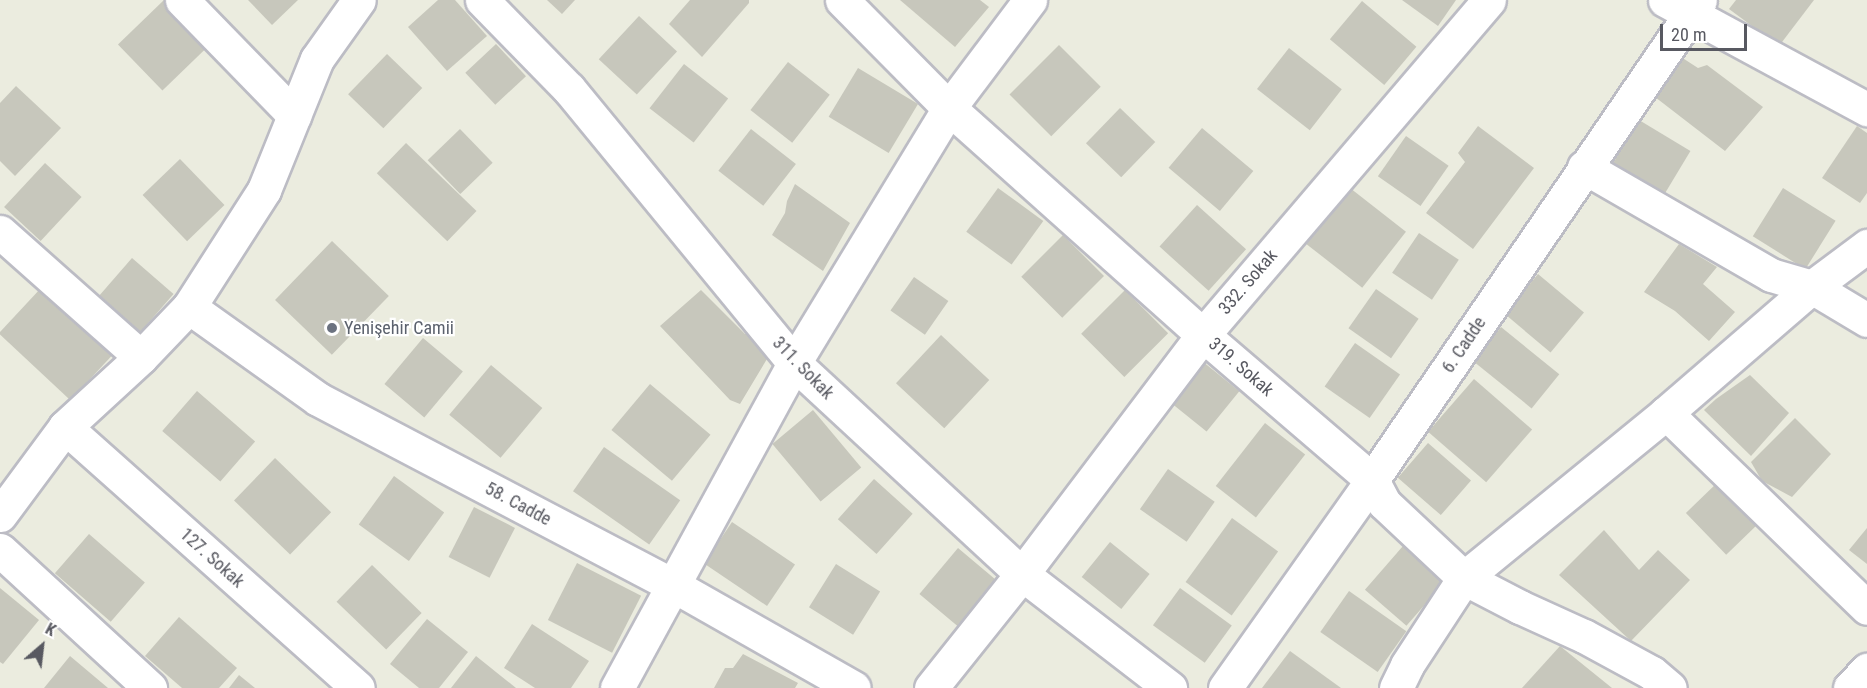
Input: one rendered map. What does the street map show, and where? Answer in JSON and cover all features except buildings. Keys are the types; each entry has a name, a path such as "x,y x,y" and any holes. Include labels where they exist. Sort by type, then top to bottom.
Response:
{"street":[{"path":"182,0 294,115"},
{"path":"0,515 65,427 141,357 189,307 264,190 317,58 359,0"},
{"name":"311. Sokak","path":"482,0 569,89 794,363 1022,574 1170,688"},
{"name":"319. Sokak","path":"842,0 949,108 1203,335 1372,480 1384,503 1464,578 1584,636 1652,673 1670,688"},
{"path":"617,688 671,584 794,363 949,108 1030,0"},
{"name":"332. Sokak","path":"931,688 1022,574 1203,335 1489,0"},
{"path":"1686,4 1867,109"},
{"name":"6. Cadde","path":"1225,688 1372,480 1584,167 1686,4"},
{"path":"1584,167 1771,275 1812,287 1867,320"},
{"path":"0,232 141,357"},
{"path":"1396,688 1407,665 1464,578 1666,413 1812,287 1867,246"},
{"name":"58. Cadde","path":"189,307 318,399 671,584 854,688"},
{"path":"1666,413 1867,608"},
{"name":"127. Sokak","path":"65,427 358,688"},
{"path":"0,550 150,688"},
{"path":"1850,688 1867,670"}],"place":[{"name":"Yenişehir Camii","path":"332,328"}]}
